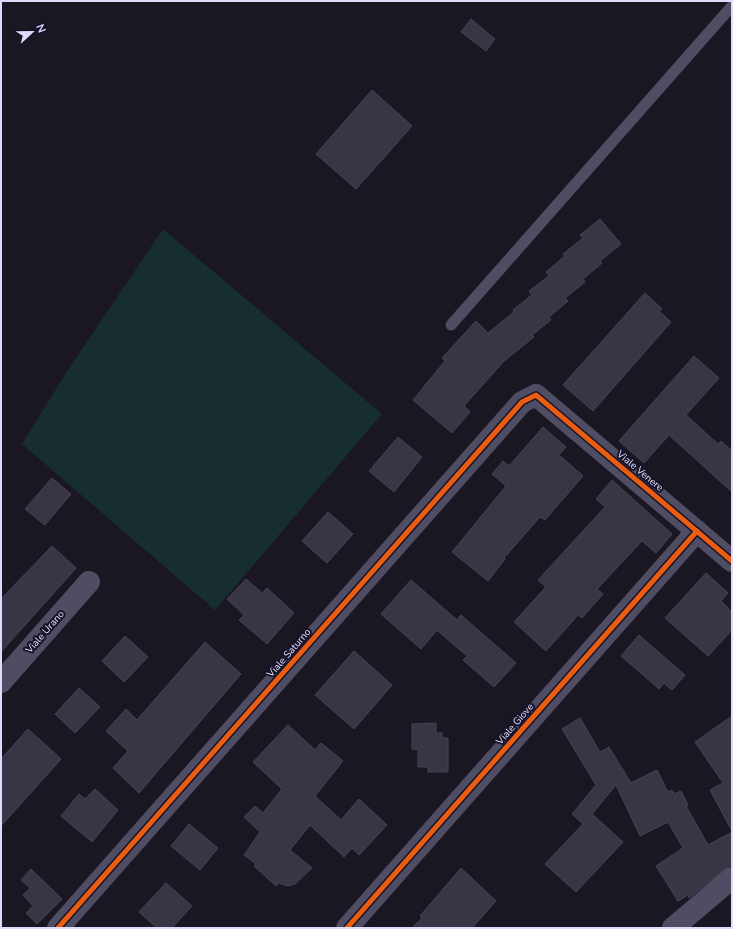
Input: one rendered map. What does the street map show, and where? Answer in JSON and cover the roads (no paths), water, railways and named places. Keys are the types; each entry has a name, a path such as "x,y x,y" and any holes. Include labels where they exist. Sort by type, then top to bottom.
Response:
{"street":[{"name":"Viale Venere","path":"536,395 732,561"},
{"name":"Viale Saturno","path":"58,928 522,402 536,395"},
{"name":"Viale Giove","path":"347,928 697,531"},
{"name":"Viale Urano","path":"1,682 89,582"},
{"path":"673,928 732,878"}],"lane":[{"path":"451,325 732,6"}]}
